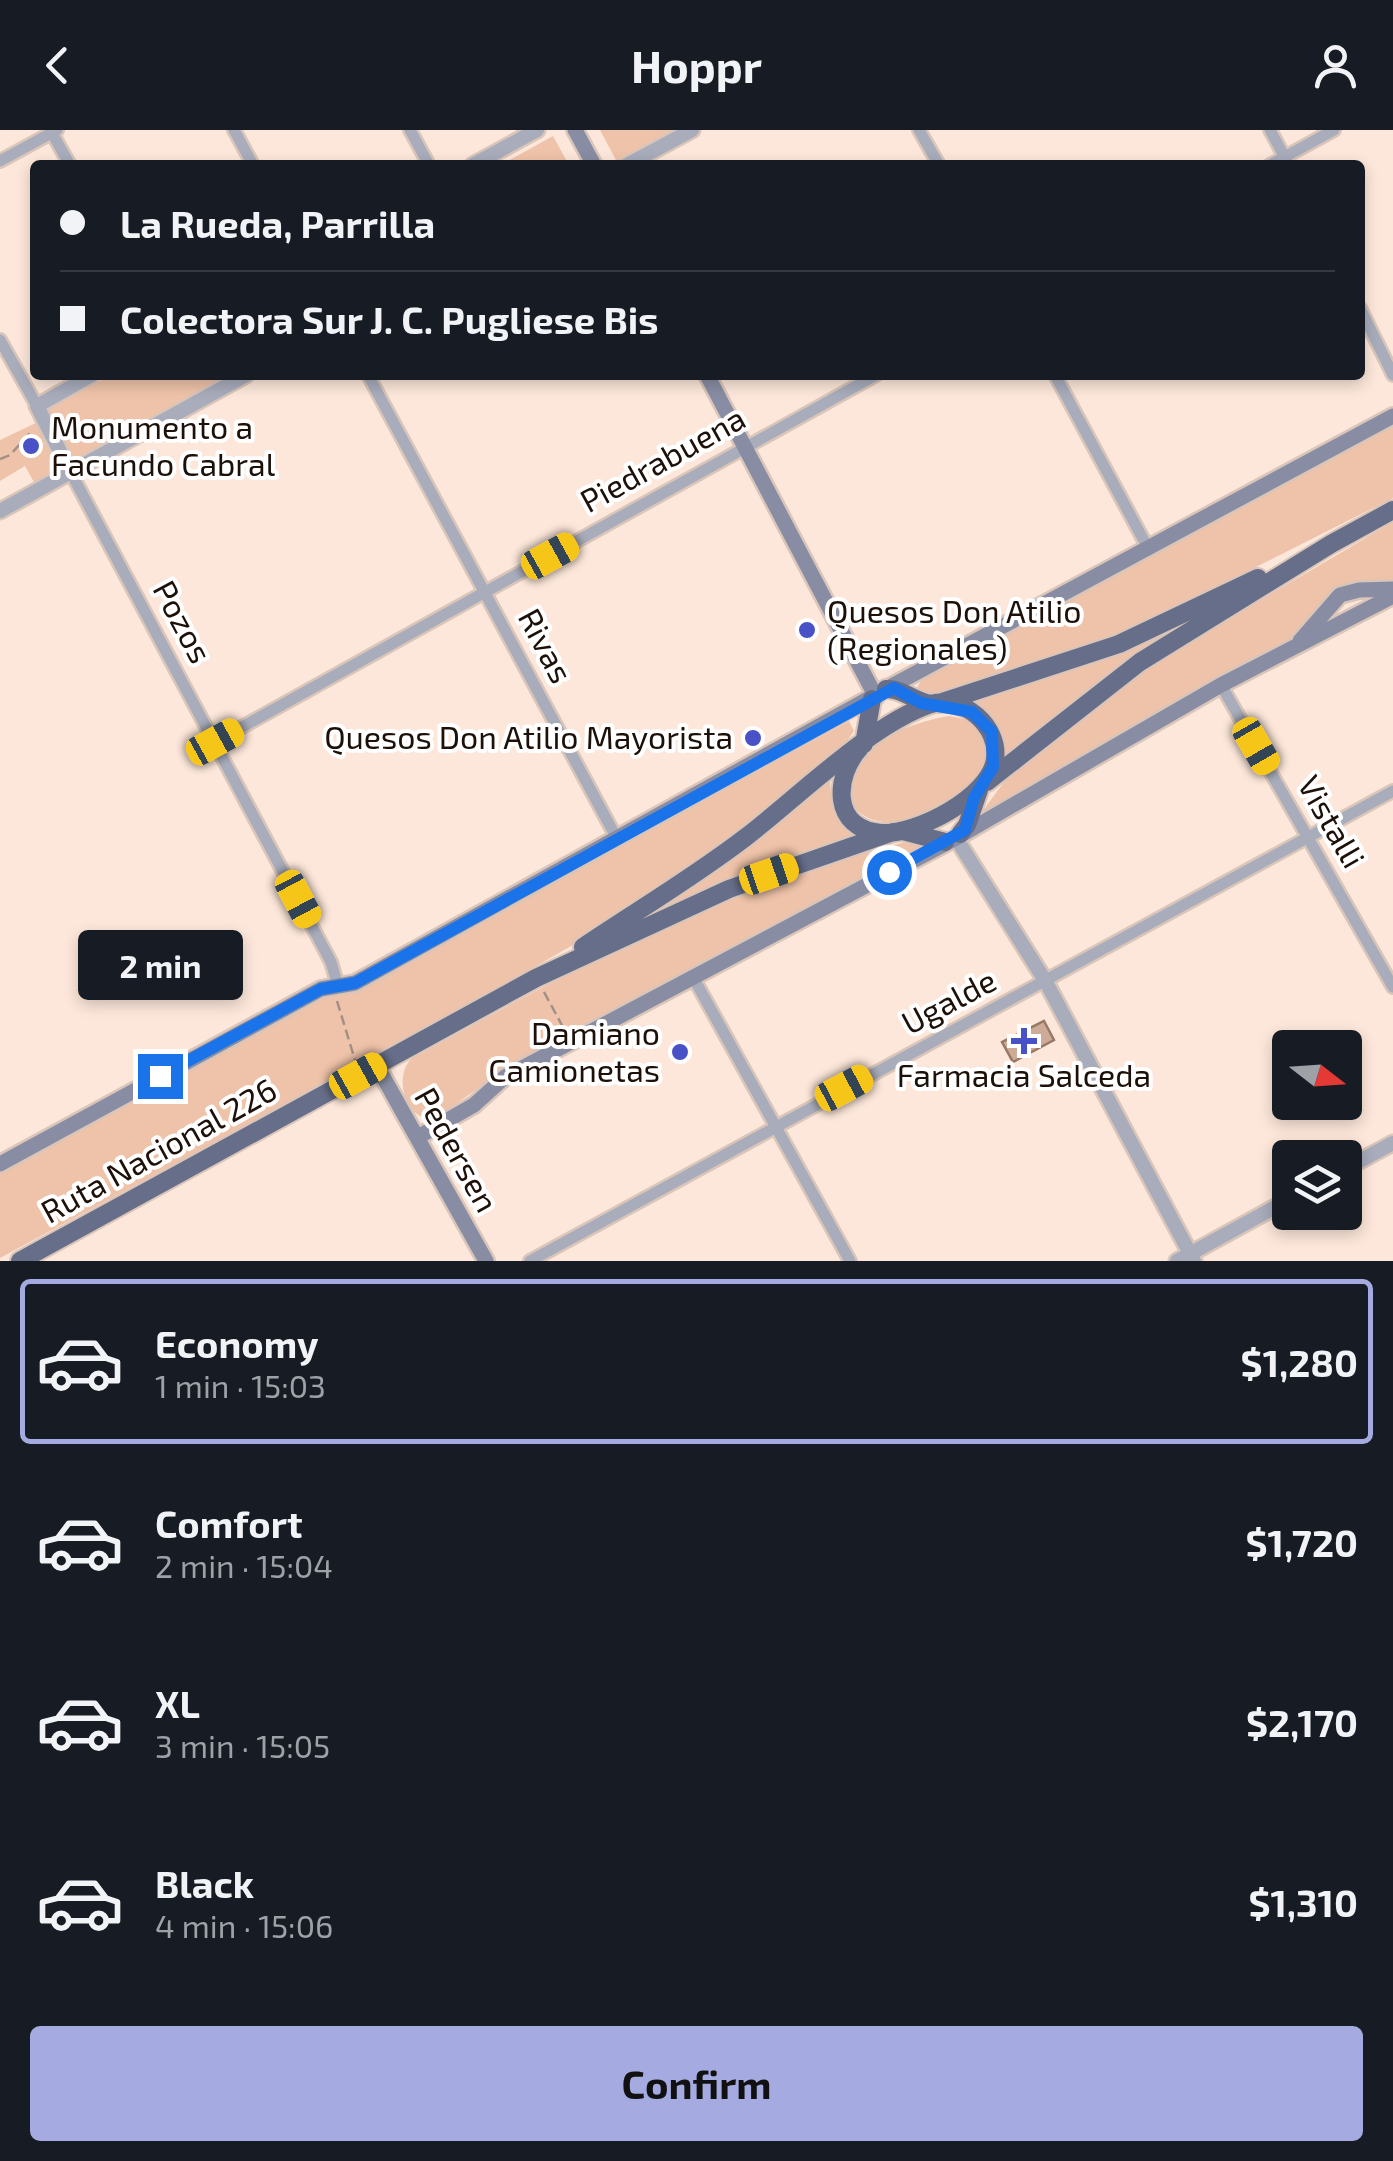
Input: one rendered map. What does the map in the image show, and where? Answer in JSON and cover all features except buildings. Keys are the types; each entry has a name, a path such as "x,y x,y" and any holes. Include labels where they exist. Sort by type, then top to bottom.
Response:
{"highway":[{"name":"Ruta Nacional 226","path":"20,1261 536,978 681,885 862,746 935,704 1053,668 1143,634 1393,510"},
{"name":"Ruta Nacional 226","path":"536,978 729,889 951,809 1110,683 1331,544"},
{"path":"898,689 914,700 935,704 972,712 992,732 996,758 954,838 866,829 844,810 841,780 862,746 878,695 898,689"}],"main road":[{"path":"575,130 591,160"},
{"path":"711,380 878,695"},
{"path":"0,1164 321,989 355,983 616,837 1393,416"},
{"path":"1297,644 1340,595 1393,592"},
{"path":"418,1136 474,1105 505,1077 954,838 1220,685 1297,644 1324,635 1393,592"},
{"name":"Pedersen","path":"377,1066 486,1261"}],"street":[{"path":"234,130 250,160"},
{"path":"410,130 426,160"},
{"path":"482,160 537,130"},
{"path":"637,160 692,130"},
{"path":"919,130 936,160"},
{"path":"1270,130 1286,160"},
{"path":"1289,160 1334,130"},
{"path":"0,161 55,131 68,160"},
{"path":"1365,318 1393,375"},
{"name":"Pozos","path":"0,340 331,962 336,979 333,986"},
{"path":"37,406 83,380"},
{"path":"0,511 237,380"},
{"name":"Rivas","path":"371,380 616,837"},
{"name":"Piedrabuena","path":"215,742 867,380"},
{"path":"1058,380 1149,550"},
{"name":"Vistalli","path":"1220,685 1393,987"},
{"name":"Ugalde","path":"530,1261 1393,791"},
{"path":"954,838 1046,982 1187,1259 1272,1209"},
{"path":"693,976 850,1261"},
{"path":"1362,1159 1393,1142"}],"path":[{"path":"0,458 10,454 26,434 46,425"},
{"path":"536,978 572,1043"},
{"path":"333,986 358,1076"}],"shaded area":[{"path":"600,130 677,130 621,160 616,160"},
{"path":"553,136 566,160 510,160"},
{"path":"102,380 222,380 72,461 45,410"},
{"path":"38,422 63,469 35,484 25,466 0,481 0,440"},
{"path":"1393,423 1393,498 1125,633 934,696 916,690 921,680"},
{"path":"1393,522 1393,582 1333,594 1298,636 981,813 1010,774 1119,683"},
{"path":"1220,605 1112,674 1006,759 995,721 969,701 1094,662"},
{"path":"949,716 968,721 981,734 986,750 976,778 949,800 904,820 880,822 860,813 849,796 849,785 852,772 868,750 894,733"},
{"path":"849,721 854,731 839,752 696,868 589,936 408,1039 0,1258 0,1174 322,998 363,986"},
{"path":"830,779 838,814 863,838 618,933 766,831"},
{"path":"902,843 918,844 920,849 501,1072 436,1118 418,1115 406,1099 403,1078 411,1059 589,963 773,881"}],"place":[{"name":"Monumento a Facundo Cabral","path":"31,446"},
{"name":"Quesos Don Atilio (Regionales)","path":"807,630"},
{"name":"Quesos Don Atilio Mayorista","path":"753,738"},
{"name":"Farmacia Salceda","path":"1024,1041"},
{"name":"Damiano Camionetas","path":"680,1052"}],"route":[{"path":"160,1076 321,989 355,983 894,688 921,703 963,708 980,717 992,732 996,758 974,798 965,830 889,872"}]}
